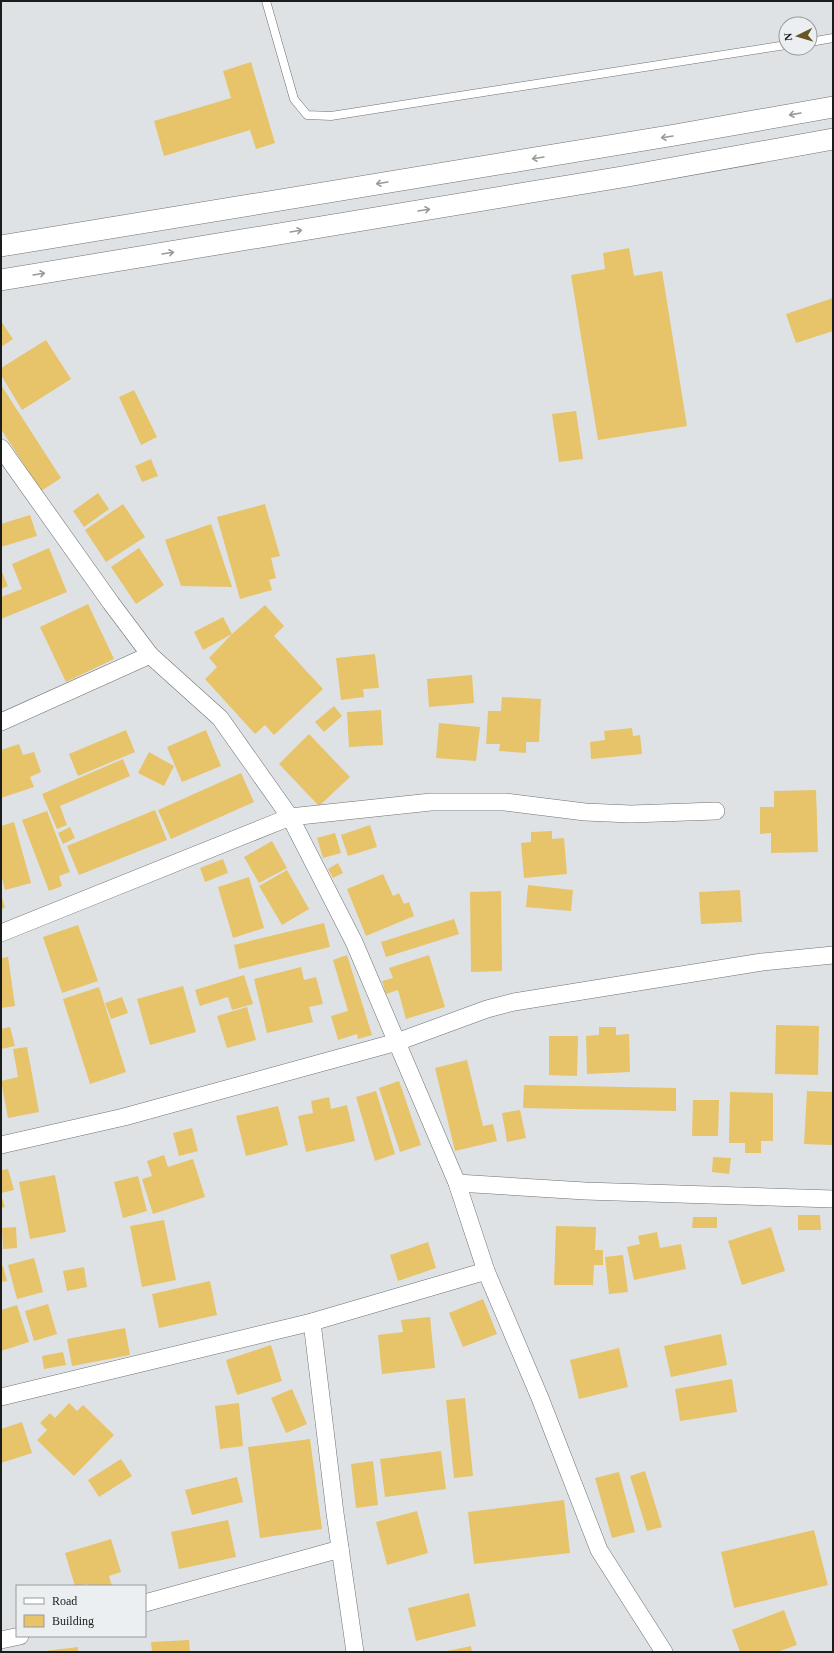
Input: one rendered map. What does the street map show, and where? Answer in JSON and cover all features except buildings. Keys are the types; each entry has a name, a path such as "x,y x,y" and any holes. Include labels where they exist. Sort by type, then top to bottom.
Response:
{"street":[{"path":"1,246 667,137 833,107"},
{"path":"1,280 628,176 833,140"},
{"path":"1,448 59,528 111,604 150,655 220,718 290,818 354,942 457,1183 486,1271 540,1398 599,1550 664,1652"},
{"path":"1,722 150,655"},
{"path":"1,933 290,818 431,802 505,802 585,812 631,814 716,811"},
{"path":"1,1146 124,1117 397,1042 486,1010 514,1002 762,962 833,955"},
{"path":"457,1183 585,1191 833,1199"},
{"path":"1,1397 312,1322 486,1271"},
{"path":"312,1322 340,1549 355,1652"},
{"path":"146,1603 340,1549"},
{"path":"1,1640 16,1637"}],"lane":[{"path":"266,1 294,99 307,115 331,116 778,47"},
{"path":"818,41 833,38"}]}
